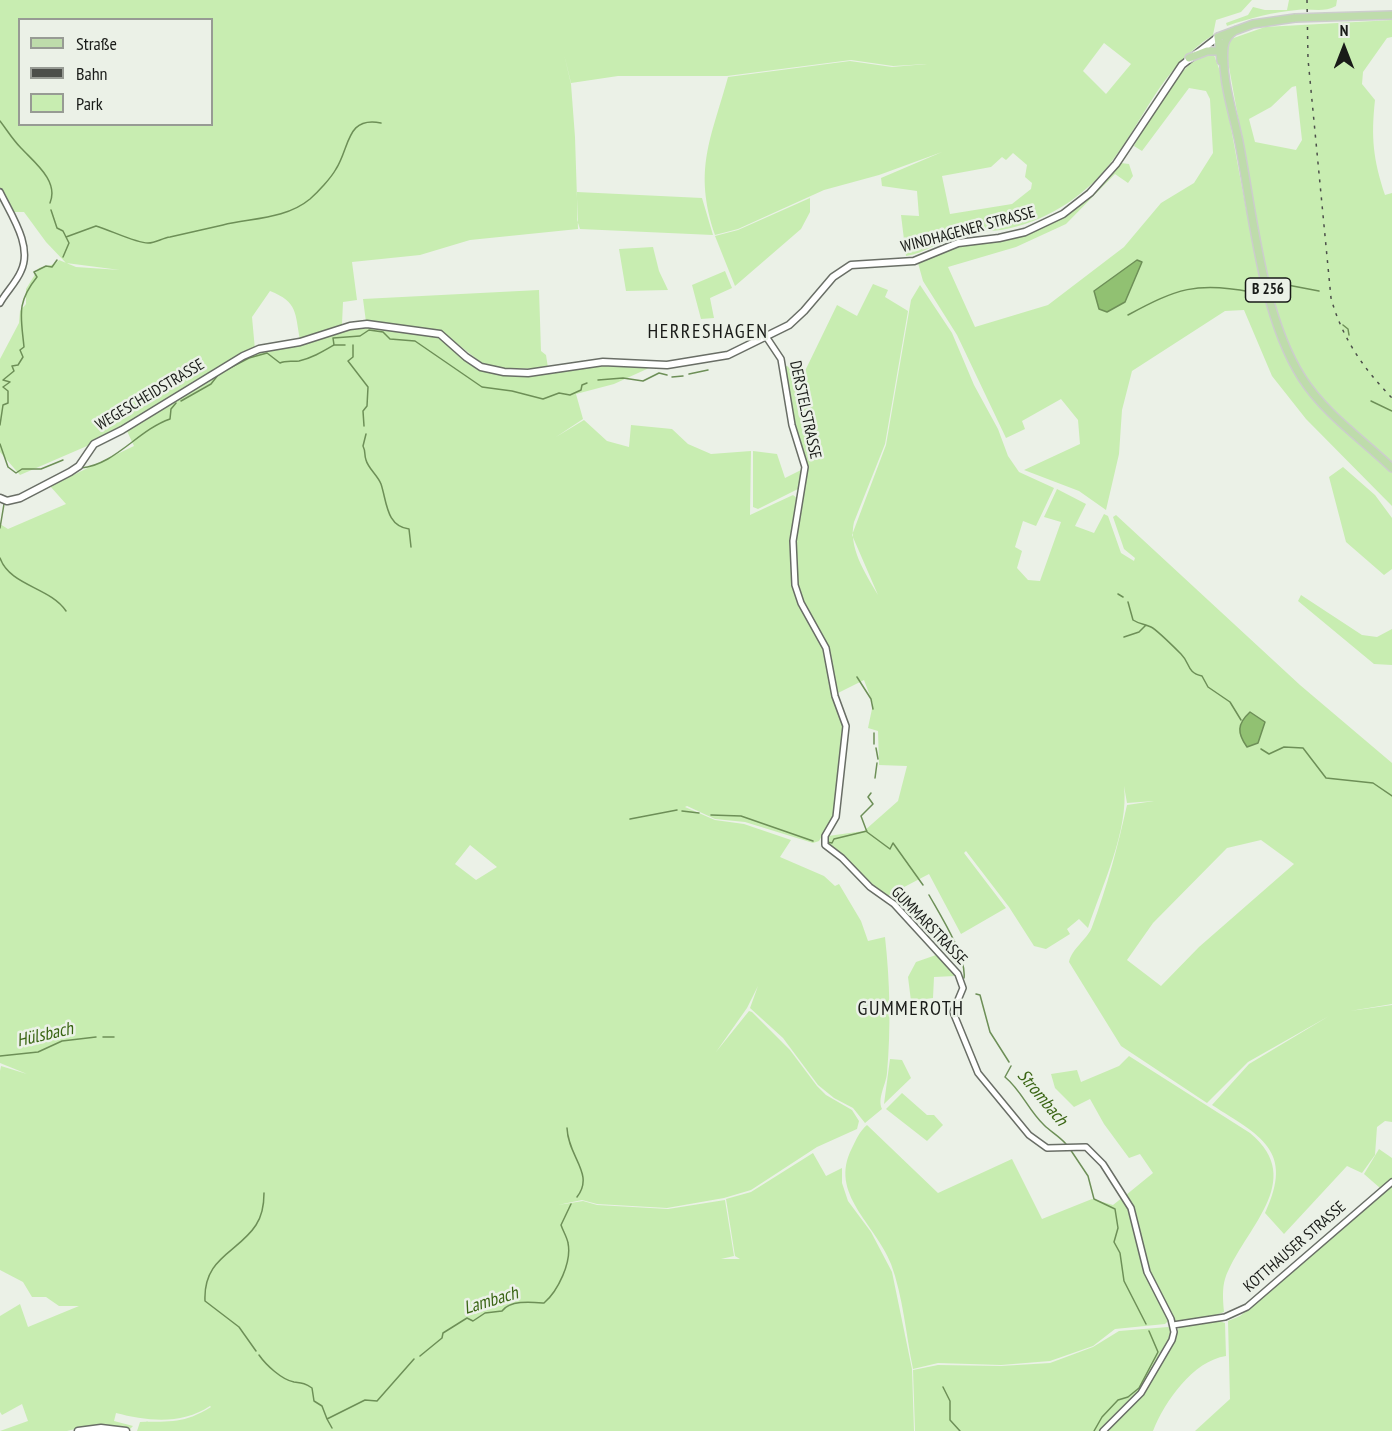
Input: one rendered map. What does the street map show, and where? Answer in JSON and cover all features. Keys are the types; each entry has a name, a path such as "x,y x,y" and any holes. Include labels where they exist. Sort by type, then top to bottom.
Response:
{"main road":[{"path":"1218,37 1269,20 1392,15"},
{"path":"1189,58 1206,51 1221,51 1227,36 1236,30"},
{"name":"B 256","path":"1218,37 1260,253 1281,335 1302,378 1331,413 1392,468"},
{"name":"WINDHAGENER STRASSE","path":"259,349 300,342 350,326 372,324 440,334 481,367 528,373 603,362 652,366 680,364 728,355 767,338 796,319 833,277 850,265 914,261 958,243 1025,232 1063,214 1090,193 1116,164 1173,76 1189,58 1218,37"},
{"name":"WEGESCHEIDSTRASSE","path":"0,498 7,501 20,498 70,472 79,466 94,444 123,430 231,362 259,349"},
{"path":"78,1431 101,1428 126,1431"}],"street":[{"path":"0,192 24,247 24,264 0,303"},
{"name":"DERSTELSTRASSE","path":"767,338 781,359 792,425 805,467 792,551 795,585 801,603 826,648 835,696 846,726"},
{"name":"GUMMARSTRASSE","path":"846,726 836,817 825,836 825,845 842,858 870,887 894,904 958,974 963,988 953,1012 973,1063 982,1078 1029,1135 1047,1148 1086,1147 1116,1181 1134,1215 1147,1272 1173,1325"},
{"name":"KOTTHAUSER STRASSE","path":"1173,1325 1225,1317 1247,1307 1392,1182"},
{"path":"1103,1431 1141,1393 1172,1340 1173,1325"}],"green space":[{"path":"0,0 1252,0 1241,12 1216,20 1213,35 1194,49 1166,79 1109,165 1099,177 1074,198 1032,222 1001,230 961,234 906,256 901,215 919,216 917,191 882,186 881,178 942,152 879,175 824,190 738,229 715,235 705,192 705,173 711,137 728,77 850,61 892,67 927,64 893,66 851,60 727,76 618,76 571,83 564,54 571,84 578,229 470,240 420,255 352,262 357,300 343,302 342,324 349,325 300,340 294,310 286,300 270,291 252,317 255,350 138,420 87,446 20,475 0,452 0,359 19,323 20,311 26,304 26,289 39,268 55,264 59,260 66,263 46,242 24,212 10,212 0,190","holes":["1104,43 1131,64 1106,94 1083,71","1013,153 1027,165 1025,177 1032,183 1031,189 1012,204 950,214 942,176 991,167 1002,157 1006,160","66,263 120,270 76,267"]},
{"path":"1289,0 1337,0 1336,6 1326,9 1280,12 1227,26 1226,23 1248,15 1253,7 1265,10 1287,10"},
{"path":"1392,20 1392,37 1387,38 1363,72 1362,84 1375,100 1373,137 1378,170 1385,195 1392,193 1392,506 1306,419 1272,376 1244,310 1225,311 1132,371 1122,410 1119,454 1106,510 1079,491 1024,470 1080,444 1078,420 1061,399 1022,421 1025,429 1006,438 957,335 923,281 918,263 961,245 1002,240 1037,228 1082,201 1121,163 1129,164 1133,176 1128,183 1115,174 1066,224 1016,247 948,267 975,327 1048,305 1124,247 1161,203 1194,183 1213,153 1210,99 1206,91 1189,88 1142,151 1134,146 1168,90 1190,64 1202,57 1214,55 1221,74 1246,209 1254,206 1227,56 1228,40 1265,27","holes":["1296,86 1302,140 1296,150 1255,142 1249,119 1271,107 1292,87"]},
{"path":"577,192 702,198 713,235 580,229 577,220"},
{"path":"810,198 810,212 801,229 735,286 715,236 738,230"},
{"path":"653,247 659,271 668,290 626,291 619,249"},
{"path":"725,271 732,288 710,298 714,318 701,319 692,285"},
{"path":"873,284 888,290 885,297 908,311 885,444 854,522 853,533 886,445 911,300 920,285 952,333 974,385 998,429 1008,456 1019,472 1054,488 1036,526 1023,521 1015,547 1022,551 1017,568 1028,580 1040,581 1061,522 1044,517 1057,489 1086,504 1075,526 1094,533 1104,514 1108,516 1121,553 1134,561 1135,558 1124,549 1113,517 1116,515 1300,685 1392,763 1392,1004 1350,1011 1392,1005 1392,1122 1385,1121 1377,1127 1375,1155 1362,1173 1347,1166 1284,1234 1265,1213 1273,1192 1276,1174 1274,1159 1268,1147 1245,1126 1212,1105 1249,1064 1329,1016 1248,1062 1207,1103 1121,1046 1069,962 1073,952 1092,927 1112,866 1127,805 1154,801 1127,803 1124,786 1122,821 1118,839 1088,928 1079,919 1067,929 1070,934 1046,949 1034,946 1009,907 966,851 964,853 1006,908 961,934 929,874 887,896 829,848 826,842 828,836 864,831 898,801 907,766 879,765 878,731 868,728 873,704 864,680 836,694 827,648 801,599 796,583 795,541 806,467 793,419 784,365 804,373 837,305 857,316","holes":["853,538 878,595 859,560","1261,840 1294,864 1199,947 1161,986 1127,960 1153,923 1227,848"]},
{"path":"539,290 541,351 546,355 548,368 506,369 482,363 442,332 366,322 363,299"},
{"path":"364,326 442,337 480,369 529,374 603,365 649,368 614,384 576,394 583,419 556,437 584,420 607,441 629,447 631,425 672,429 688,444 711,454 751,451 750,515 793,495 797,498 790,562 793,588 820,638 832,692 843,721 834,815 819,841 813,843 745,822 715,819 685,807 715,820 744,824 791,840 780,857 824,876 835,886 839,884 861,921 868,941 885,937 889,1022 887,1073 881,1096 882,1109 865,1123 853,1108 834,1098 818,1085 783,1038 750,1008 758,986 747,1008 716,1052 749,1011 752,1012 790,1050 817,1086 826,1095 852,1110 859,1121 857,1129 817,1147 751,1190 724,1198 667,1208 597,1204 582,1200 558,1205 583,1201 597,1205 668,1209 725,1200 734,1256 721,1259 740,1259 735,1256 726,1199 751,1192 813,1153 826,1176 842,1168 842,1183 848,1201 871,1232 892,1272 912,1369 914,1431 137,1431 140,1422 185,1419 210,1406 188,1416 164,1420 116,1413 114,1421 133,1426 130,1429 87,1426 67,1431 0,1431 28,1421 22,1404 2,1415 0,1412 0,1316 20,1304 28,1327 79,1306 59,1306 46,1297 32,1297 23,1282 0,1270 1,1066 27,1074 0,1063 0,524 8,529 66,504 50,486 134,446 126,429 255,351 301,344","holes":["470,845 497,867 476,880 455,864"]},
{"path":"753,451 777,454 785,478 803,469 798,489 758,509 753,507"},
{"path":"1343,467 1375,495 1392,518 1392,569 1384,575 1346,542 1329,477"},
{"path":"1301,595 1362,635 1377,637 1392,629 1392,665 1374,664 1298,601"},
{"path":"936,955 955,976 934,977 933,998 911,1001 908,977 916,962"},
{"path":"1129,1056 1250,1133 1266,1151 1273,1169 1272,1187 1266,1205 1225,1279 1224,1312 1207,1318 1178,1322 1174,1319 1149,1272 1136,1213 1126,1195 1153,1173 1140,1154 1129,1158 1104,1124 1090,1099 1074,1107 1055,1088 1051,1074 1077,1070 1081,1082 1119,1066"},
{"path":"890,1059 902,1060 911,1078 884,1104"},
{"path":"902,1093 927,1115 934,1115 943,1125 927,1141 886,1109"},
{"path":"867,1125 938,1193 1012,1159 1042,1219 1092,1199 1113,1205 1123,1197 1132,1213 1145,1273 1169,1320 1165,1324 1115,1329 1093,1346 1050,1361 1001,1365 938,1363 913,1369 901,1302 891,1264 884,1249 857,1208 846,1180 846,1165 852,1148"},
{"path":"1379,1149 1392,1158 1392,1178 1380,1188 1364,1174"},
{"path":"1392,1184 1392,1431 1195,1431 1230,1399 1228,1321 1240,1316 1261,1299"},
{"path":"1219,1321 1225,1323 1226,1356 1214,1359 1202,1366 1182,1384 1165,1407 1153,1431 1106,1431 1142,1394 1180,1326"},
{"path":"1168,1327 1172,1329 1170,1339 1138,1392 1100,1431 915,1431 913,1370 938,1365 1001,1366 1050,1363 1093,1347 1119,1331"}],"shaded area":[{"path":"1137,260 1142,262 1125,302 1107,312 1099,309 1094,291"},
{"path":"1250,712 1265,722 1258,743 1247,747 1241,737 1240,729"}],"waterway":[{"path":"0,121 15,142 44,173 51,187 50,203"},
{"path":"66,237 96,226 137,241 151,243 290,211 310,199 331,176 355,129 361,124 381,123"},
{"path":"51,210 57,228 63,231 69,243 63,257"},
{"path":"0,425 3,405 8,403 8,391 3,387 10,382 3,380 14,371 12,366 18,365 23,357 20,350 24,347 21,318 23,302 37,277 34,272 46,266 52,267 57,260"},
{"path":"1277,283 1319,291"},
{"path":"1128,315 1174,293 1187,290 1216,287 1251,292 1257,288"},
{"path":"1343,325 1348,329 1349,335"},
{"path":"222,372 249,358 267,353 280,363 304,360 334,345 333,338 360,336 369,330 383,332 390,339 415,341 482,387 512,391 543,399 559,393 570,395 581,390 582,385 587,383"},
{"path":"335,345 345,345"},
{"path":"353,345 353,357 348,361 368,387 367,406 363,411 364,426"},
{"path":"689,374 708,370"},
{"path":"598,380 623,378 643,381 659,373 667,375"},
{"path":"181,401 211,384 218,375"},
{"path":"672,377 683,376"},
{"path":"1371,401 1392,411"},
{"path":"81,468 105,461 147,431 170,419 171,409 176,403"},
{"path":"366,434 363,446 365,458 381,484 392,518 401,527 409,529 411,547"},
{"path":"0,444 8,467 16,473 22,469 41,469 63,460"},
{"path":"0,528 4,504"},
{"path":"0,558 12,575 50,597 66,611"},
{"path":"1118,594 1123,597"},
{"path":"1128,602 1133,620 1151,627 1166,639 1184,658 1191,670 1202,676 1208,687 1230,702 1241,720"},
{"path":"1124,637 1139,632 1146,625"},
{"name":"Strombach","path":"857,677 871,699 873,709"},
{"name":"Strombach","path":"874,733 874,744"},
{"path":"1261,749 1269,754 1284,747 1303,748 1326,778 1373,783 1392,796"},
{"name":"Strombach","path":"876,748 878,759"},
{"name":"Strombach","path":"875,778 877,763"},
{"name":"Strombach","path":"871,793 868,797 873,804 861,816 867,832 890,849 893,843 923,885"},
{"path":"630,819 677,810"},
{"path":"682,811 699,813"},
{"path":"711,815 741,816 813,841"},
{"path":"827,842 832,843 834,839 867,831"},
{"name":"Strombach","path":"929,895 957,947 964,969 964,978"},
{"name":"Strombach","path":"976,994 980,995 990,1032 1009,1062"},
{"name":"Hülsbach","path":"0,1056 38,1052 62,1041 96,1037"},
{"name":"Hülsbach","path":"103,1037 114,1037"},
{"name":"Strombach","path":"1011,1066 1005,1077 1016,1088 1038,1119 1066,1144"},
{"name":"Lambach","path":"567,1128 568,1138 582,1173 582,1189 577,1197"},
{"name":"Strombach","path":"1070,1149 1088,1176 1094,1199 1115,1209 1118,1228 1114,1242 1120,1253 1124,1281 1146,1324"},
{"path":"256,1351 239,1327 205,1301 210,1274 223,1257 256,1225 260,1218 264,1193"},
{"name":"Lambach","path":"420,1356 442,1338 443,1333 467,1318 473,1321 485,1313 502,1311 510,1305 521,1302 544,1303 549,1298 563,1276 568,1259 567,1238 561,1225 571,1204"},
{"name":"Strombach","path":"1094,1431 1102,1417 1118,1400 1128,1397 1139,1388 1158,1352 1149,1331"},
{"path":"259,1355 279,1375 312,1388 314,1401 322,1406 327,1419"},
{"name":"Lambach","path":"332,1428 327,1419 365,1400 377,1401 414,1359"},
{"path":"943,1387 950,1401 950,1420 960,1431"}],"railway":[{"path":"1307,0 1308,59 1331,298 1347,339 1372,375 1392,398"}],"district":[{"name":"HERRESHAGEN","path":"708,332"},
{"name":"GUMMEROTH","path":"911,1009"}]}
